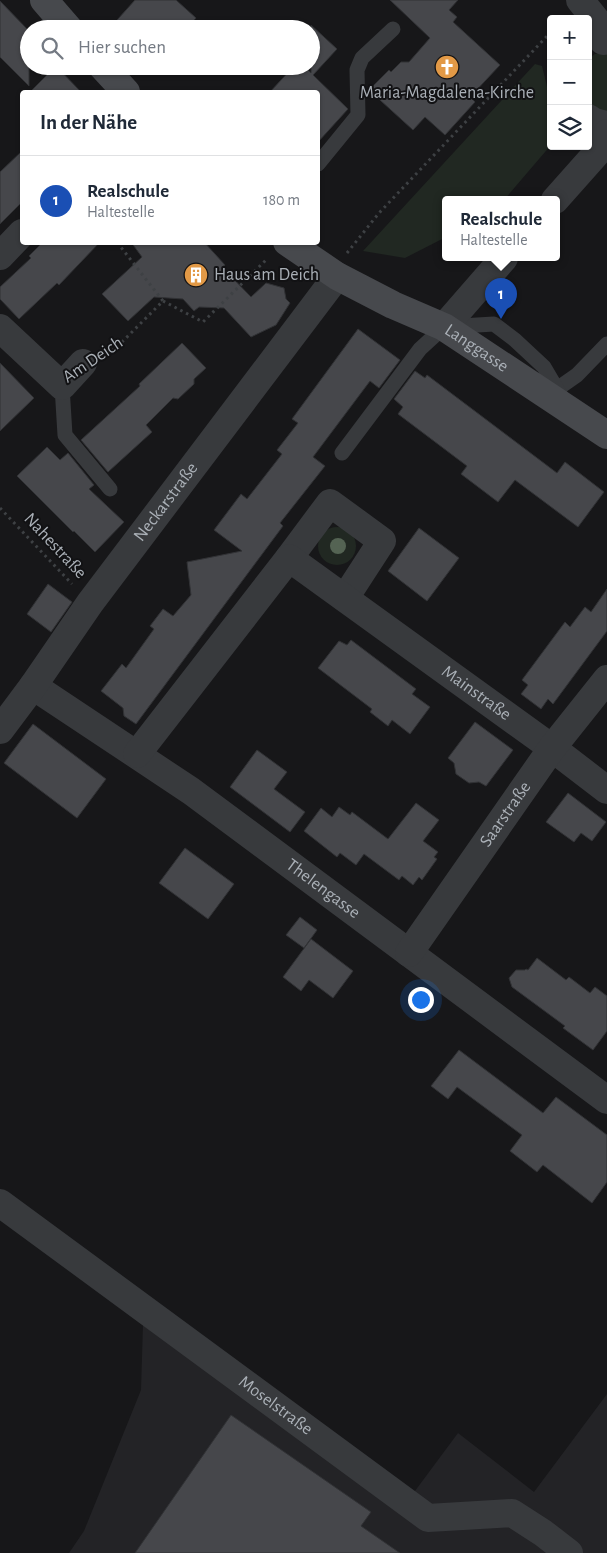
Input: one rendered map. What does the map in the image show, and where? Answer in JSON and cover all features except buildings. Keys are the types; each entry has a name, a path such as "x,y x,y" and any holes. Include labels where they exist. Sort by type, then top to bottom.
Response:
{"street":[{"path":"44,0 61,20"},
{"path":"580,0 600,26 599,43"},
{"path":"110,75 124,90"},
{"path":"592,121 607,125"},
{"path":"559,196 603,146 607,133"},
{"path":"1,253 20,235"},
{"name":"Langgasse","path":"279,249 334,274 393,305 444,326 563,400 607,435"},
{"path":"444,326 501,261"},
{"name":"Neckarstraße","path":"0,730 90,603 334,274"},
{"name":"Am Deich","path":"0,328 62,386 83,363"},
{"path":"137,754 330,503 382,541 345,598"},
{"name":"Mainstraße","path":"289,558 552,748 607,790"},
{"name":"Saarstraße","path":"409,953 552,748 607,679"},
{"name":"Thelengasse","path":"33,686 190,790 607,1100"},
{"name":"Moselstraße","path":"0,1203 428,1518 512,1513 569,1553"}],"lane":[{"path":"320,162 358,115 357,70 362,58 393,29"},
{"path":"342,453 420,349 444,326"},
{"path":"563,400 577,376 607,344"},
{"path":"62,386 65,435 110,490"}],"path":[{"path":"334,274 379,213 547,36"},
{"path":"120,245 163,301 203,322 279,249"},
{"name":"Am Deich","path":"83,363 115,349 163,301"},
{"name":"Nahestraße","path":"0,508 90,603"}],"shaded area":[{"path":"607,51 607,113 592,107 592,56"},
{"path":"535,64 542,66 547,87 547,150 507,196 442,196 442,239 405,258 363,251"},
{"path":"337,527 344,528 350,533 355,539 355,553 350,559 344,564 337,565 330,564 324,559 319,553 318,546 319,539 324,533 330,528"},
{"path":"143,1324 412,1495 458,1433 534,1492 607,1394 607,1553 69,1553 84,1531 141,1390"}],"place":[{"name":"Maria-Magdalena-Kirche","path":"447,67"},
{"name":"Haus am Deich","path":"196,275"},
{"name":"Realschule","path":"501,319"}]}
